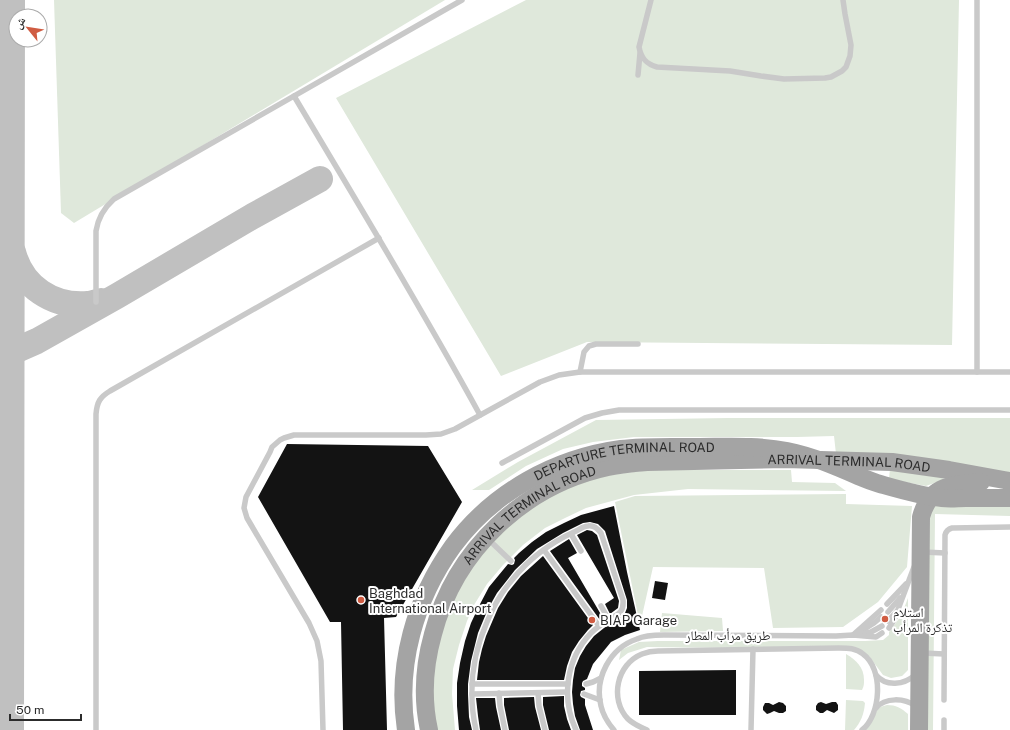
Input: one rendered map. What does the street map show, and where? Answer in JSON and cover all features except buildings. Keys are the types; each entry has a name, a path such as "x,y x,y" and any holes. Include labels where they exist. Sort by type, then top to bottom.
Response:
{"main road":[{"name":"DEPARTURE TERMINAL ROAD","path":"406,730 404,681 408,647 418,612 435,574 459,539 490,507 528,480 550,469 598,453 629,448 771,448 801,454 878,484 911,493 944,498 1010,498"},
{"name":"ARRIVAL TERMINAL ROAD","path":"429,730 426,710 425,677 430,643 445,599 455,579 468,559 500,522 551,488 570,479 608,467 647,462 786,459 892,462 1007,480"},
{"path":"920,730 920,552 921,517 923,509 934,494 949,486 1007,480"}],"lane":[{"path":"96,302 96,231 100,216 108,204 114,199 462,0"},
{"path":"651,0 639,47 642,58 651,65 657,67 730,72 784,79 818,79 831,77 846,67 850,56 851,45 843,0"},
{"path":"977,0 977,372"},
{"path":"638,75 640,52"},
{"path":"294,96 380,238 480,415"},
{"path":"96,730 96,407 99,400 110,391 380,238"},
{"path":"580,372 584,352 589,346 596,344 638,344"},
{"path":"323,730 321,661 317,641 309,623 247,518 244,508 244,502 248,492 272,447 280,440 294,435 441,434 455,429 540,382 559,375 580,372 1010,372"},
{"path":"502,463 577,422 593,415 615,411 1010,410"},
{"path":"476,730 472,694 474,667 481,635 494,607 521,569 532,559 570,534 589,526 598,529 601,533 623,600 623,605 622,610 618,615 599,626 588,637 579,649 571,668 567,692 570,714 576,730"},
{"path":"944,700 945,535 947,530 950,529 1010,527"},
{"path":"570,534 580,551"},
{"path":"486,537 511,561"},
{"path":"544,550 599,626"},
{"path":"888,628 894,620 920,552 944,553"},
{"path":"887,604 908,581"},
{"path":"888,612 903,595"},
{"path":"601,606 609,620"},
{"path":"888,620 898,608"},
{"path":"854,635 881,610"},
{"path":"854,635 881,618"},
{"path":"854,635 871,632 882,626"},
{"name":"طريق مرأب المطار","path":"614,730 604,715 600,700 601,678 614,654 628,642 637,638 664,635 876,636 882,633"},
{"path":"751,730 753,649"},
{"path":"647,730 634,724 623,712 617,690 618,682 624,668 636,657 650,651 854,649 860,651 868,658 876,675 876,708"},
{"path":"876,675 886,683 908,681 918,672 920,661 944,654"},
{"path":"586,684 601,678"},
{"path":"472,684 568,684"},
{"path":"472,694 567,692"},
{"path":"499,693 505,730"},
{"path":"538,693 539,706 545,730"},
{"path":"584,694 600,700"},
{"path":"862,730 866,726 876,708 885,701 905,701 914,704 920,712"},
{"path":"944,720 944,730"}],"shaded area":[{"path":"54,0 445,0 74,223 61,213"},
{"path":"526,0 959,0 952,345 587,342 501,376 336,98"},
{"path":"728,418 1010,418 1010,473 836,454 834,436 634,437 593,442 563,449 526,466 489,490 472,490 518,462 596,420"},
{"path":"890,468 929,473 945,479 926,486 889,479"},
{"path":"651,470 791,470 792,482 835,483 846,491 688,489 634,495 586,508 545,528 523,545 503,565 487,584 474,605 459,645 453,669 452,694 455,730 437,730 433,708 432,676 436,645 458,590 484,550 505,527 547,497 591,477"},
{"path":"846,494 846,504 912,506 907,567 878,602 843,627 773,628 764,568 653,567 640,625 615,502 635,496"},
{"path":"930,506 1010,506 1010,516 935,514 933,730 922,730"},
{"path":"908,598 908,670 902,676 891,678 883,675 869,656 858,653 852,649 647,647 628,653 619,660 621,650 639,642 883,640 889,635 889,632 901,616"},
{"path":"662,613 722,618 723,631 660,632"},
{"path":"846,654 856,661 863,671 864,686 862,690 846,689"},
{"path":"846,700 863,701 865,703 862,718 854,730 845,730"},
{"path":"887,705 898,707 908,714 908,730 865,730 880,707"}],"taxiway":[{"path":"11,730 12,0"},
{"path":"0,354 12,352 37,341 320,179"},
{"path":"13,252 17,264 31,285 51,298 75,304 90,304 101,301"}],"place":[{"name":"Baghdad International Airport","path":"361,600"},
{"name":"استلام تذكرة المرأب","path":"885,619"},
{"name":"BIAP Garage","path":"592,620"}]}
